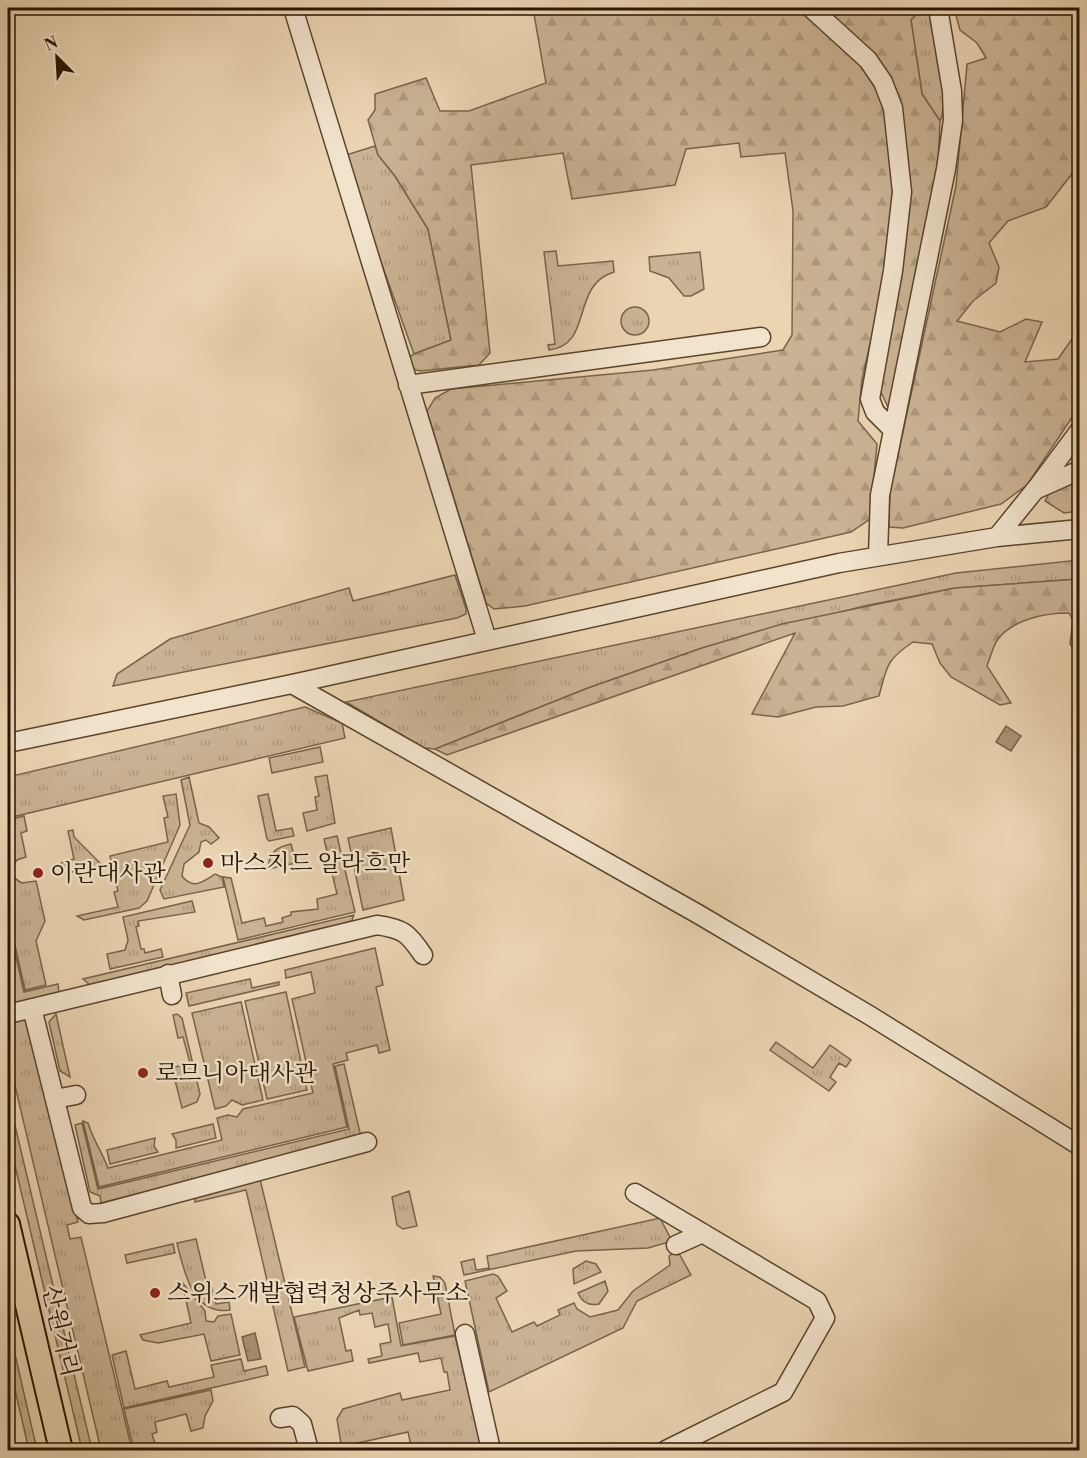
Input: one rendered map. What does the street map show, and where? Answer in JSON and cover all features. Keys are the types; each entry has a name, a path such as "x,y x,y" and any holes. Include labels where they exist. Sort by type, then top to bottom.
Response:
{"main road":[{"name":"산원거리","path":"8,1224 62,1450"}],"street":[{"path":"293,8 487,640"},
{"path":"811,8 868,60 883,82 893,108 902,192 893,271 870,399 875,412 892,430"},
{"path":"878,556 880,495 946,169 953,120 949,64 938,8"},
{"path":"408,385 761,337"},
{"path":"997,537 1080,430"},
{"path":"1035,490 1080,470"},
{"path":"8,742 292,684 878,556 997,537 1080,529"},
{"path":"292,684 715,924 1080,1146"},
{"path":"8,1014 32,1008 78,988 168,974 362,920 377,926 399,929 410,936 423,955"},
{"path":"168,974 172,995"},
{"path":"32,1008 82,1208 104,1221 367,1143"},
{"path":"55,1099 76,1095"},
{"path":"635,1193 817,1301 825,1318 783,1392 663,1445"},
{"path":"676,1245 703,1233"},
{"path":"465,1334 492,1450"},
{"path":"280,1418 293,1416 302,1424 309,1450"}],"green space":[{"path":"561,8 800,8 863,65 887,107 895,190 886,274 862,379 858,421 877,444 870,519 851,532 525,606 494,609 486,603 427,411 435,398 451,389 653,370 783,350 792,335 793,211 785,153 741,157 739,143 686,149 675,185 572,199 563,153 471,165 490,353 479,365 420,371 410,368 406,359 451,340 428,229 395,176 378,155 368,120 375,110 375,94 426,78 440,111 469,111 546,83 534,14"},
{"path":"820,8 922,8 911,20 922,94 940,121 938,168 892,404 888,407 878,386 899,273 899,107"},
{"path":"922,8 930,8 940,66 943,112 940,121 922,94 911,20"},
{"path":"954,8 1079,8 1079,165 1046,207 1008,221 989,243 999,267 996,283 973,301 957,321 1000,332 1026,319 1042,322 1025,362 1058,359 1079,329 1079,407 1027,485 1001,504 903,528 889,527 890,492 956,186 967,64 986,58 977,43 960,30"},
{"path":"375,146 378,155 395,176 428,229 451,340 414,354 343,156"},
{"path":"556,251 558,266 613,261 614,272 600,279 592,289 572,338 563,346 549,350 548,345 555,344 544,252"},
{"path":"700,252 704,289 691,296 684,296 669,278 650,271 649,257"},
{"path":"635,307 645,311 649,321 645,331 635,335 625,331 621,321 625,311"},
{"path":"1079,476 1079,511 1064,513 1045,501 1052,488"},
{"path":"1079,560 1079,579 955,588 864,606 702,648 588,688 435,749 424,748 346,702 956,573"},
{"path":"455,575 466,609 466,614 457,618 113,686 117,674 170,639 349,588 353,601"},
{"path":"1079,579 1079,656 1070,644 1073,620 1069,613 1030,618 1012,626 996,642 987,666 1011,703 1000,705 951,677 940,663 932,644 913,642 892,659 879,696 843,706 816,707 778,717 752,714 795,633 447,755 435,749 588,688 702,648 782,624 955,588"},
{"path":"305,707 342,723 345,738 8,818 8,777"},
{"path":"320,747 323,762 272,773 269,758"},
{"path":"327,775 335,823 307,831 303,813 317,810 315,797 319,796 315,777"},
{"path":"189,777 199,823 209,827 219,838 211,844 206,840 201,842 199,852 184,864 182,876 194,884 215,874 222,877 224,887 164,899 160,890 190,825 181,780"},
{"path":"176,794 180,825 147,901 139,908 84,920 77,916 118,907 114,892 118,891 110,856 168,842 164,818 168,817 163,796"},
{"path":"268,794 276,831 292,828 294,836 269,841 267,839 258,796"},
{"path":"24,816 27,831 21,833 26,857 17,860 13,873 22,883 36,881 45,921 36,941 46,985 25,990 8,914 8,820"},
{"path":"391,828 404,900 363,910 348,838"},
{"path":"73,830 74,837 102,865 63,874 61,863 74,859 68,831"},
{"path":"337,836 355,912 238,940 223,877 231,878 242,923 264,918 266,926 283,922 282,918 291,915 291,912 318,909 317,899 337,894 324,839"},
{"path":"291,844 296,863 268,869 274,852"},
{"path":"192,901 195,912 138,921 139,926 136,927 141,949 144,949 145,953 161,949 163,957 110,969 107,954 125,950 128,940 123,917"},
{"path":"354,915 350,925 92,987 83,979"},
{"path":"8,922 24,992 58,984 59,993 8,1005"},
{"path":"375,948 383,985 376,987 390,1050 379,1053 377,1045 346,1053 348,1060 333,1064 347,1127 99,1187 83,1121 88,1123 108,1168 222,1140 217,1118 228,1115 237,1117 243,1109 313,1093 292,999 315,993 311,972 286,978 285,970"},
{"path":"250,979 252,988 279,982 279,985 189,1006 186,993"},
{"path":"286,992 307,1090 267,1099 245,1001"},
{"path":"241,1002 263,1100 242,1105 232,1100 226,1106 215,1109 192,1013"},
{"path":"56,1014 70,1077 60,1071 49,1022"},
{"path":"177,1014 182,1018 200,1094 197,1102 182,1108 174,1076 170,1077 168,1069 190,1063 183,1037 178,1038 173,1015"},
{"path":"29,1015 78,1222 67,1225 70,1239 81,1237 132,1450 101,1450 8,1056 8,1020"},
{"path":"776,1042 813,1068 830,1045 851,1060 846,1067 839,1063 830,1077 836,1082 829,1091 770,1050"},
{"path":"344,1064 361,1137 101,1203 100,1196 90,1192 75,1125 82,1123 98,1189 349,1129 335,1066"},
{"path":"8,1096 92,1450 82,1450 8,1136"},
{"path":"213,1124 216,1138 176,1148 176,1140 172,1134"},
{"path":"155,1138 154,1146 158,1152 110,1164 107,1150"},
{"path":"259,1175 305,1367 288,1371 246,1190 195,1202 195,1194"},
{"path":"409,1191 417,1226 403,1229 397,1225 392,1197"},
{"path":"660,1218 672,1241 648,1248 576,1251 464,1275 461,1262 474,1259 476,1270 489,1268 487,1256"},
{"path":"196,1239 207,1285 211,1285 216,1304 229,1302 230,1310 217,1310 207,1306 192,1290 177,1243"},
{"path":"173,1244 175,1253 127,1263 125,1255"},
{"path":"677,1250 691,1275 637,1301 623,1328 489,1392 465,1281 493,1274 498,1276 507,1291 496,1298 512,1332 534,1322 537,1326 560,1315 558,1310 574,1303 577,1309 590,1317 618,1310 633,1291 670,1265 669,1256"},
{"path":"586,1261 596,1264 601,1272 574,1284 573,1269"},
{"path":"433,1276 440,1277 445,1283 455,1335 403,1345 399,1323 441,1314"},
{"path":"605,1281 608,1291 599,1304 589,1304 578,1293"},
{"path":"182,1282 205,1311 206,1321 214,1322 218,1316 231,1314 240,1355 211,1361 204,1334 158,1343 143,1340 140,1335 191,1323"},
{"path":"392,1297 401,1346 455,1336 482,1450 447,1450 445,1444 412,1450 408,1432 349,1445 342,1450 337,1419 343,1409 400,1393 402,1400 450,1390 447,1372 444,1372 441,1358 420,1362 418,1353 369,1363 368,1359 382,1356 380,1344 391,1342 388,1324 375,1327 372,1313 360,1315 359,1310 339,1318 346,1351 351,1350 353,1361 308,1371 294,1317"},
{"path":"8,1324 37,1450 29,1450 8,1360"},
{"path":"126,1351 135,1389 167,1381 169,1387 214,1377 211,1365 241,1359 244,1371 266,1366 268,1375 124,1408 112,1355"},
{"path":"211,1390 213,1401 205,1416 203,1428 191,1431 186,1414 155,1422 157,1432 152,1434 155,1444 149,1446 150,1450 134,1450 124,1409"}],"water":[{"path":"1006,726 1021,736 1011,751 996,742"},
{"path":"255,1333 261,1359 248,1361 242,1337"}],"place":[{"name":"마스지드 알라흐만","path":"208,863"},
{"name":"이란대사관","path":"38,873"},
{"name":"로므니아대사관","path":"143,1073"},
{"name":"스위스개발협력청상주사무소","path":"155,1293"}]}
